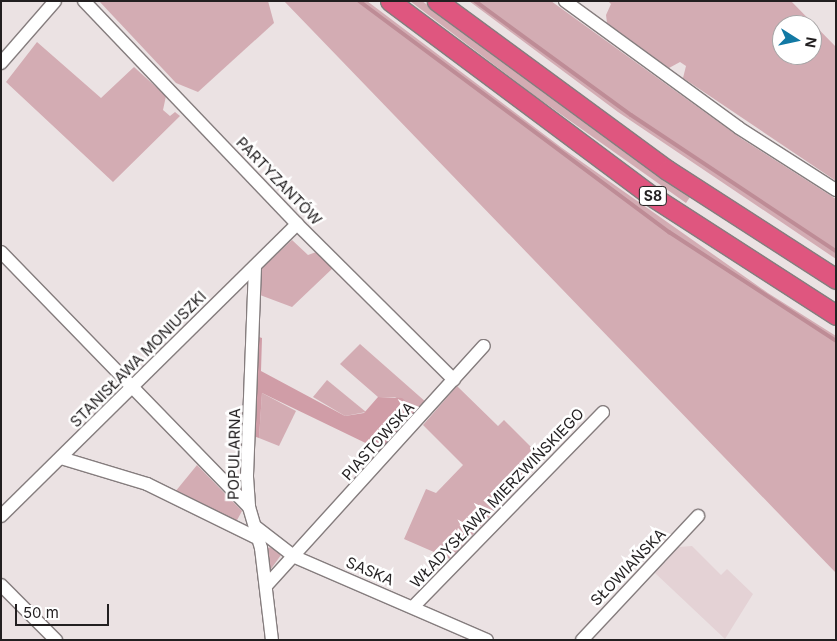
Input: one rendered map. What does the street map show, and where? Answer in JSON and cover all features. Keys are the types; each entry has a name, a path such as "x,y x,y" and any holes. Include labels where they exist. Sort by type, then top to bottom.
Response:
{"highway":[{"name":"S8","path":"390,1 650,195 836,315"},
{"name":"S8","path":"437,1 667,170 836,279"}],"street":[{"path":"1,63 55,1"},
{"name":"PARTYZANTÓW","path":"84,1 297,224 454,380"},
{"path":"564,1 739,128 836,190"},
{"name":"STANISŁAWA MONIUSZKI","path":"1,516 135,387 297,224"},
{"path":"1,252 135,387 249,508"},
{"name":"POPULARNA","path":"255,267 247,478 249,508 258,533 272,640"},
{"name":"PIASTOWSKA","path":"266,586 296,557 484,346"},
{"name":"WŁADYSŁAWA MIERZWIŃSKIEGO","path":"413,607 603,412"},
{"name":"SASKA","path":"61,458 147,484 258,533 296,557 487,640"},
{"name":"SŁOWIAŃSKA","path":"582,640 698,516"},
{"path":"1,585 56,640"}],"shaded area":[{"path":"99,1 268,1 274,23 198,92 176,83"},
{"path":"284,1 367,1 562,148 768,293 836,336 836,573"},
{"path":"410,1 422,1 690,197 686,203 535,96"},
{"path":"469,1 551,1 742,139 836,199 836,259 618,112"},
{"path":"608,1 791,1 805,15 772,15 772,65 822,65 822,33 836,47 836,181 683,78 686,66 680,62 669,68 607,23 606,15 611,4"},
{"path":"37,42 101,98 134,67 166,96 163,110 170,116 175,112 180,116 113,182 6,82"},
{"path":"292,240 308,255 319,251 334,267 292,307 260,295 261,269"},
{"path":"259,337 262,338 261,371 345,416 364,413 378,397 402,398 419,412 384,450 378,449 262,393 259,438 253,436"},
{"path":"360,344 427,403 419,412 395,397 378,397 340,364"},
{"path":"327,380 366,412 345,416 313,397"},
{"path":"457,386 498,426 504,420 544,460 450,559 404,539 426,489 436,493 463,465 423,425"},
{"path":"262,393 296,411 279,446 259,438"},
{"path":"197,465 242,511 236,522 175,492"},
{"path":"692,546 721,575 727,569 753,594 725,639 655,573 679,547"},
{"path":"273,547 281,555 268,573 266,548"}],"waterway":[{"path":"359,1 669,232 836,341"},
{"path":"475,1 631,115 836,251"}]}
